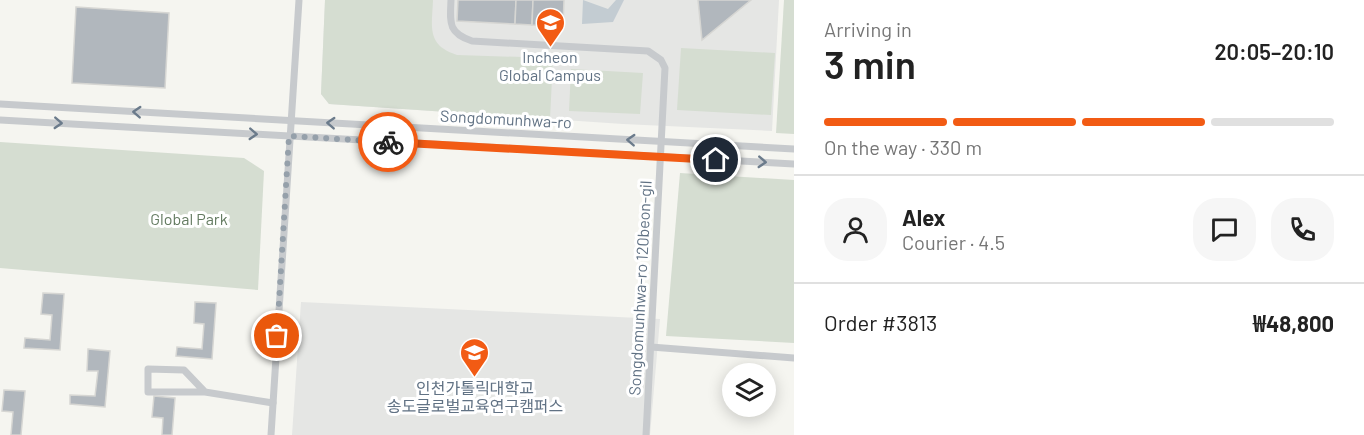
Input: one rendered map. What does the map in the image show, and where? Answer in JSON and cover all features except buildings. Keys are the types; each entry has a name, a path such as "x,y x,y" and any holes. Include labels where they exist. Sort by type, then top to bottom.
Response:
{"street":[{"path":"271,435 299,0"},
{"name":"Songdomunhwa-ro 120beon-gil","path":"452,0 450,20 453,30 461,37 472,41 642,51 655,54 664,68 646,435"},
{"name":"Songdomunhwa-ro","path":"0,104 794,149"},
{"name":"Songdomunhwa-ro","path":"0,120 794,164"},
{"path":"651,347 794,358"},
{"path":"205,392 184,369 148,369 148,393 205,392 273,403"}],"shaded area":[{"name":"Incheon Global Campus","path":"325,0 779,0 772,131 623,124 329,104 321,94"},
{"path":"583,0 608,9 616,0 624,0 613,22 582,24"},
{"name":"인천가톨릭대학교 송도글로벌교육연구캠퍼스","path":"301,302 660,319 650,435 292,435"}],"green space":[{"path":"325,0 433,0 433,34 440,46 447,51 457,55 553,58 550,119 329,104 321,94"},
{"path":"784,0 794,0 794,134 776,133"},
{"path":"681,48 775,53 771,115 677,110"},
{"path":"571,69 643,73 640,114 569,111"},
{"name":"Global Park","path":"0,142 244,158 264,171 258,290 0,268"},
{"path":"680,173 794,180 794,343 666,336"}],"way so far":[{"path":"277,336 289,136 388,142"}],"place":[{"name":"Incheon Global Campus","path":"550,48"},
{"name":"인천가톨릭대학교 송도글로벌교육연구캠퍼스","path":"475,378"}],"route":[{"path":"388,142 716,160"}]}
